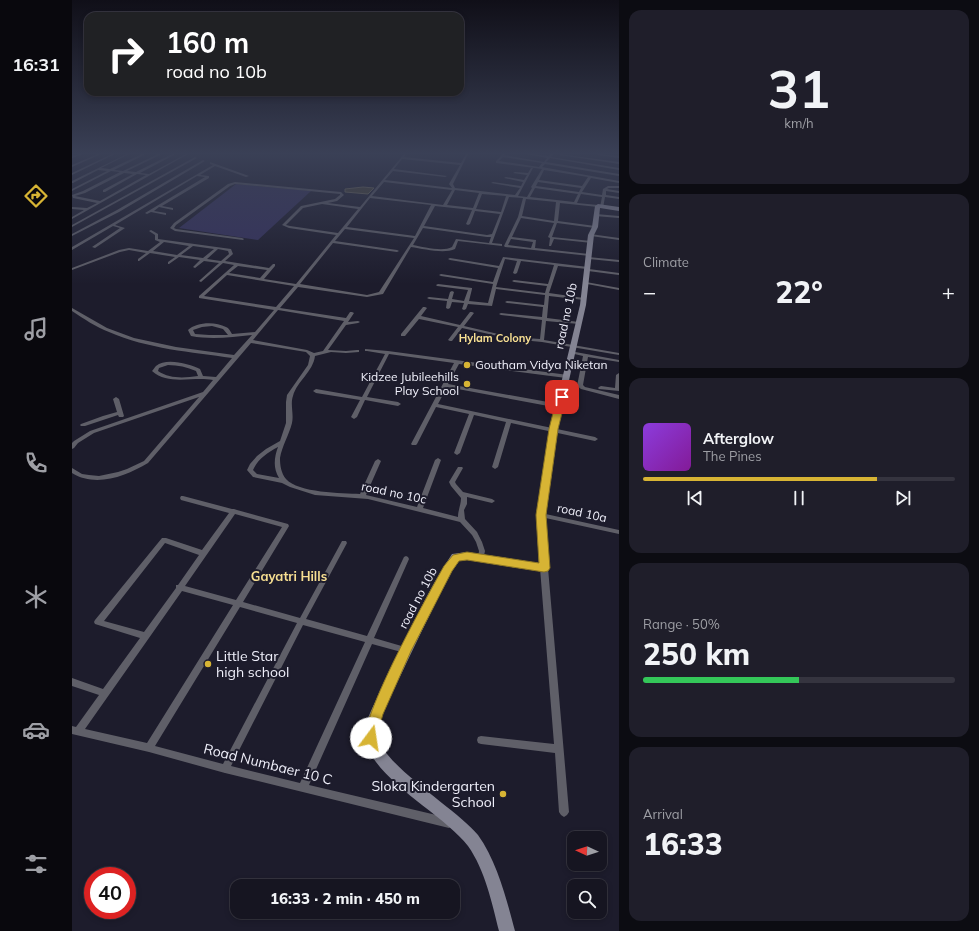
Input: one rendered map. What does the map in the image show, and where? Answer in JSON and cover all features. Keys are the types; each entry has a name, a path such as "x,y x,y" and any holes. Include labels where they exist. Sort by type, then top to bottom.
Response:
{"street":[{"path":"79,197 100,202"},
{"path":"72,218 108,197"},
{"path":"72,226 124,197"},
{"path":"72,237 141,197"},
{"path":"72,249 160,197"},
{"path":"165,214 149,212 173,197"},
{"path":"212,197 175,224 172,228 175,230 242,239"},
{"path":"338,234 285,226 285,224 301,208 336,200 339,197"},
{"path":"72,470 81,475 108,477 134,470 154,455 216,379 277,309 370,197"},
{"path":"374,197 502,212"},
{"path":"445,205 449,197"},
{"path":"468,224 479,197"},
{"path":"490,244 493,236 496,234 507,197"},
{"path":"520,197 619,209"},
{"path":"575,204 578,197"},
{"path":"587,197 619,217"},
{"path":"600,206 603,197"},
{"path":"526,198 520,217 506,246 533,249 588,263 619,274"},
{"path":"600,206 619,198"},
{"path":"550,245 552,238 550,236 556,222 558,201"},
{"path":"322,203 360,208"},
{"path":"226,274 298,284 367,296 381,293 416,237 434,204"},
{"path":"159,206 172,209"},
{"name":"road no 10b","path":"507,931 483,858 472,840 458,825 393,772 378,753 371,738 377,714 405,650 448,568 456,557 467,556 544,568 541,515 554,429 584,299 592,235 600,206"},
{"path":"91,207 132,214"},
{"path":"72,208 87,209"},
{"path":"94,214 113,225 123,228 94,247"},
{"path":"520,217 556,222 592,235 619,239"},
{"path":"421,227 493,236"},
{"path":"344,228 416,237"},
{"path":"150,231 157,235 156,239 163,241 231,251 231,254 200,281"},
{"path":"410,246 448,250 453,249 459,232"},
{"path":"552,238 592,235"},
{"path":"72,237 85,241"},
{"path":"510,238 535,241 533,249"},
{"path":"457,240 501,245"},
{"path":"139,260 163,241"},
{"path":"332,242 397,251"},
{"path":"480,249 483,243"},
{"path":"169,263 192,245"},
{"path":"195,267 217,248"},
{"path":"72,269 122,250 204,259 270,269"},
{"path":"489,312 504,258 556,264 619,261"},
{"path":"450,259 501,267"},
{"path":"515,273 519,260"},
{"path":"237,264 201,297 346,322 358,322"},
{"path":"542,341 547,294 556,264"},
{"path":"261,279 274,265"},
{"path":"440,275 495,286 584,299"},
{"path":"514,281 550,285"},
{"path":"587,283 619,289"},
{"path":"438,285 470,289 464,309"},
{"path":"448,308 452,292"},
{"path":"429,298 490,305"},
{"path":"507,302 545,306"},
{"path":"403,335 425,308"},
{"path":"72,309 97,325 125,336 153,344 235,357"},
{"path":"324,353 352,313"},
{"path":"450,340 472,313"},
{"path":"501,314 579,323"},
{"path":"418,317 511,338 542,341 573,349 619,354"},
{"path":"231,336 225,328 216,326 201,325 190,330 193,335 205,337 231,336 256,333"},
{"path":"248,342 308,351 313,355 357,351"},
{"path":"573,349 586,355 619,361"},
{"path":"367,350 566,376"},
{"path":"354,417 388,352"},
{"path":"284,481 279,475 276,463 289,422 290,396 312,361 313,355"},
{"path":"586,355 580,386 619,397"},
{"path":"414,444 458,361"},
{"path":"201,377 200,372 195,369 178,365 162,364 157,366 154,371 158,374 178,379 201,377 216,379"},
{"path":"584,388 617,390 619,375"},
{"path":"446,385 559,406"},
{"path":"316,391 398,404"},
{"path":"72,447 76,442 92,432 205,393"},
{"path":"116,399 123,421"},
{"path":"435,405 554,429 595,439"},
{"path":"83,426 104,417 120,413"},
{"path":"457,453 472,413"},
{"path":"496,467 509,420"},
{"name":"road no 10c","path":"282,442 264,452 252,464 250,470 255,476 284,481 292,486 315,493 362,496 462,520"},
{"path":"419,509 438,460"},
{"path":"362,496 378,461"},
{"path":"460,468 452,482 464,498 464,504 461,510 462,520 475,534 482,551 481,558"},
{"path":"461,494 492,501"},
{"path":"149,748 286,526 182,498"},
{"path":"75,730 105,693 202,553 234,511"},
{"name":"road 10a","path":"541,515 619,532"},
{"path":"145,636 98,622 164,540 202,553"},
{"path":"225,769 301,622 344,543"},
{"path":"303,787 406,559"},
{"path":"544,568 564,812"},
{"path":"179,587 405,650"},
{"path":"72,682 105,693"},
{"name":"Road Numbaer 10 C","path":"75,730 149,748 225,769 458,825"},
{"path":"480,740 558,749"}],"shaded area":[{"path":"219,197 304,197 258,240 179,228"}],"place":[{"name":"Goutham Vidya Niketan","path":"467,365"},
{"name":"Kidzee Jubileehills Play School","path":"467,384"},
{"name":"Little Star high school","path":"208,664"},
{"name":"Sloka Kindergarten School","path":"503,794"}],"district":[{"name":"Hylam Colony","path":"495,338"},
{"name":"Gayatri Hills","path":"289,576"}],"route":[{"path":"371,738 377,714 405,650 448,568 456,557 467,556 544,568 541,515 554,429 562,397"}]}
